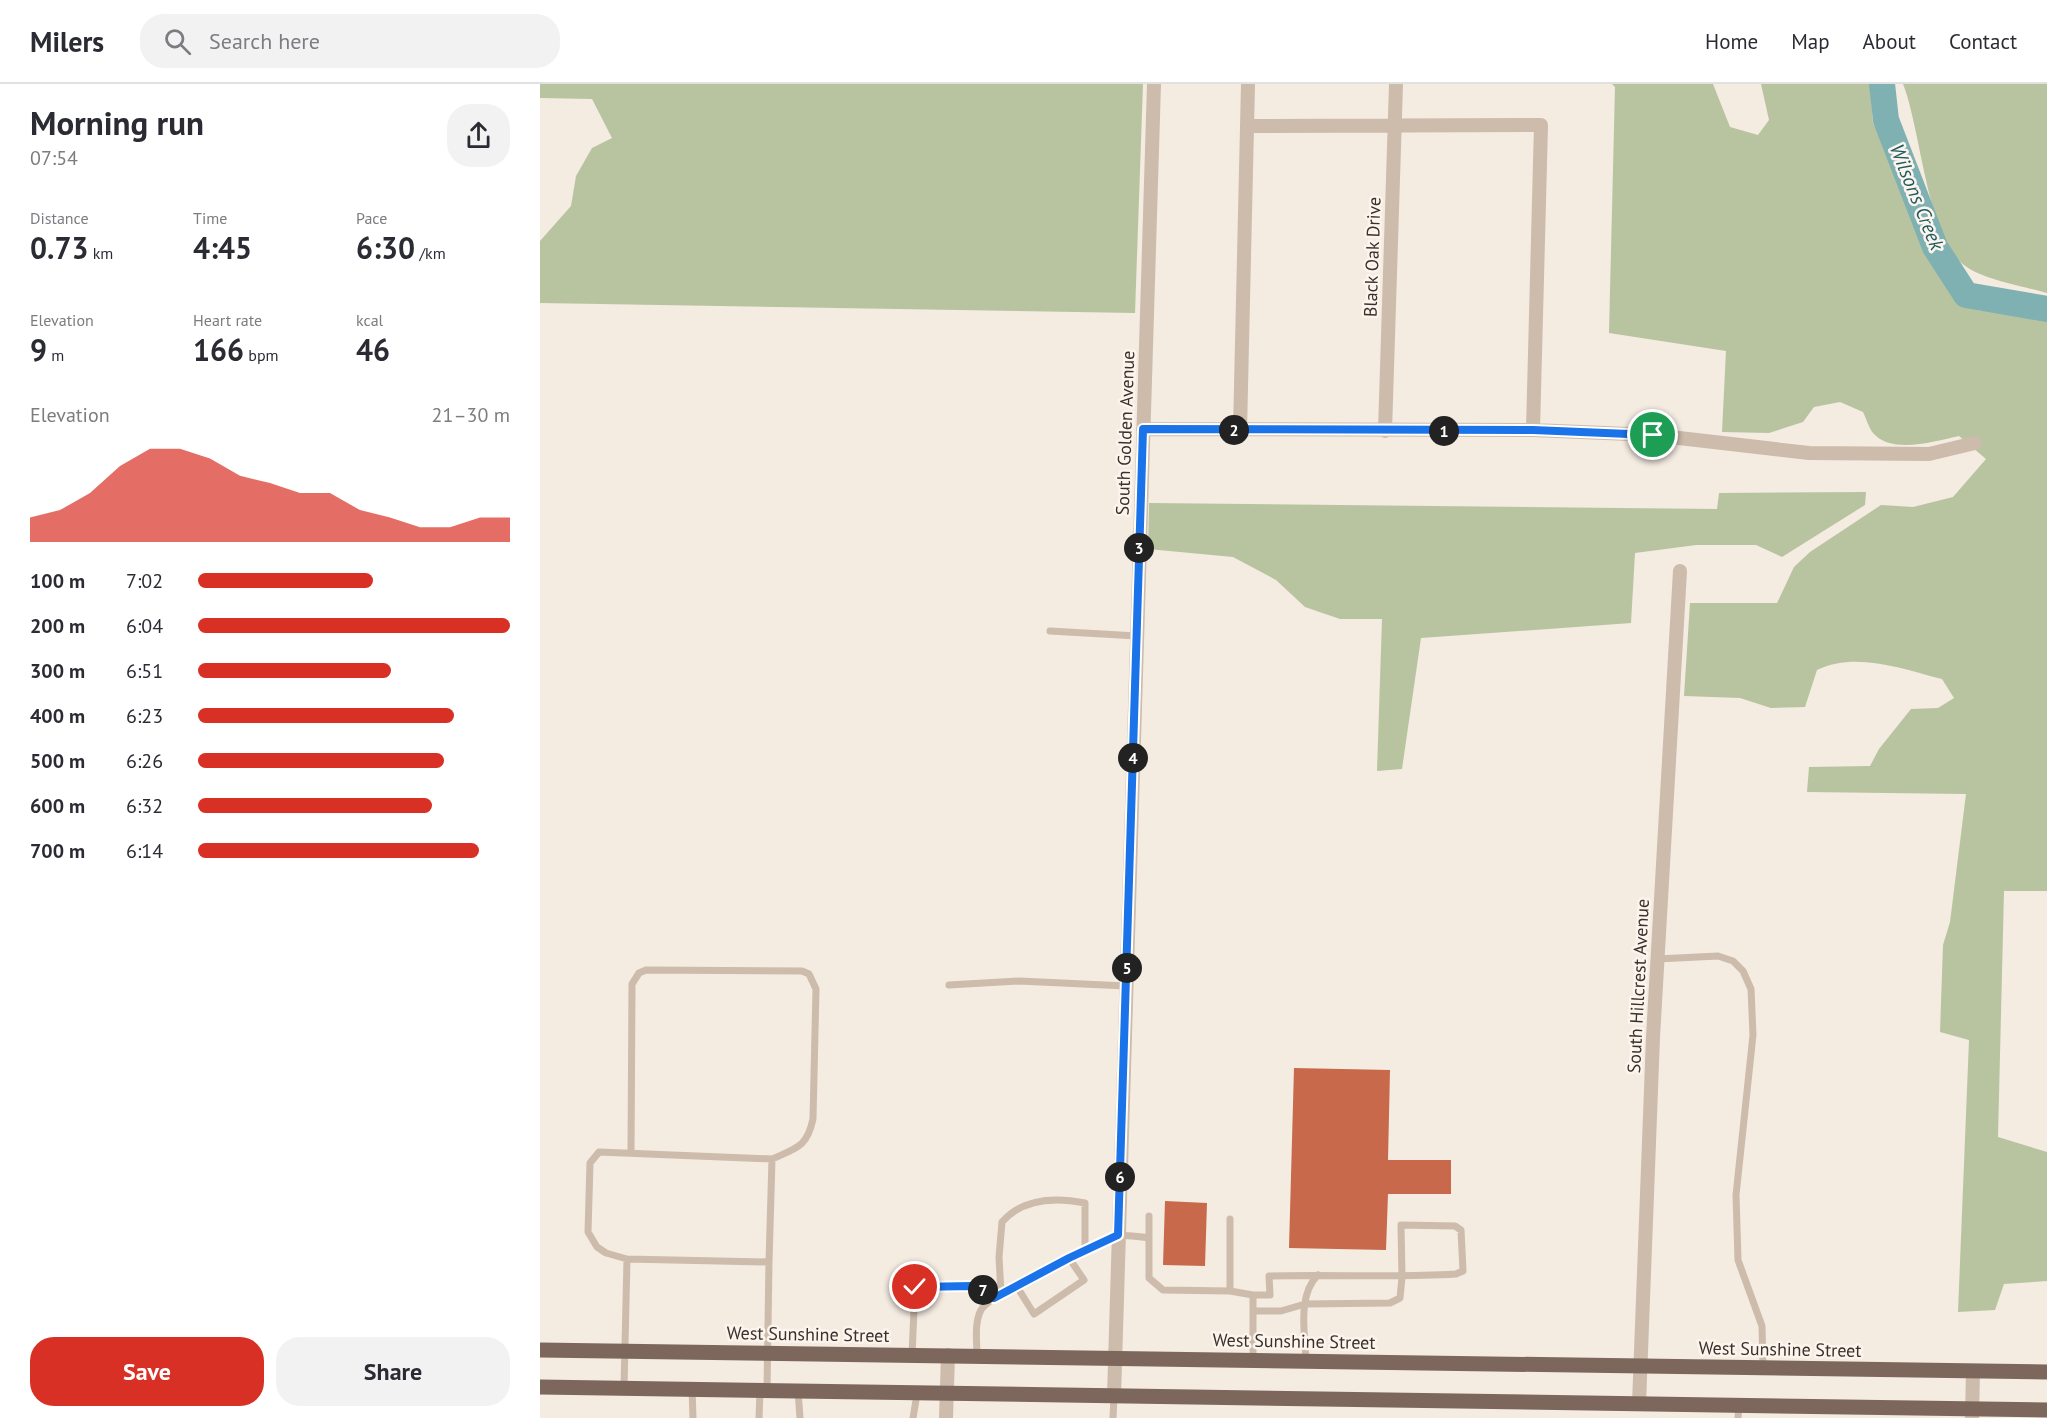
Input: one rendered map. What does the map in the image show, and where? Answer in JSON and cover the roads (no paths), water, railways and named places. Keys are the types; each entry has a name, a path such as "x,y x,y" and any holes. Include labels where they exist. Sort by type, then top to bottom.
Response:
{"main road":[{"name":"West Sunshine Street","path":"540,1350 2047,1372"},
{"path":"540,1387 1639,1404 1738,1412 1972,1413 2047,1410"}],"street":[{"name":"South Golden Avenue","path":"1114,1396 1154,84"},
{"path":"1240,430 1248,84"},
{"name":"Black Oak Drive","path":"1385,431 1396,84"},
{"path":"1247,126 1541,125 1533,430"},
{"path":"1143,429 1533,430 1653,435 1809,453 1929,454 1975,443"},
{"name":"South Hillcrest Avenue","path":"1639,1404 1657,959 1680,571"},
{"path":"946,1418 948,1355"},
{"path":"1972,1413 1973,1371"}],"lane":[{"path":"1050,631 1137,636"},
{"path":"1657,959 1718,956 1732,961 1743,971 1751,989 1753,1035 1736,1195 1738,1260 1762,1326 1763,1368"},
{"path":"631,1153 632,984 639,973 646,970 802,971 809,974 816,989 813,1119 810,1133 801,1146 772,1159 599,1152 592,1157 588,1232 597,1247 606,1253 627,1259 769,1262"},
{"path":"949,985 1019,981 1126,986"},
{"path":"759,1418 764,1390 766,1353 772,1159"},
{"path":"1001,1293 999,1257 1002,1222 1033,1202 1041,1199 1084,1203 1085,1250"},
{"path":"1149,1216 1149,1278 1163,1290 1230,1291 1253,1295 1270,1295 1269,1276 1402,1277 1456,1274 1463,1271 1461,1230 1455,1226 1401,1225 1402,1277 1400,1298 1389,1304 1305,1304 1281,1311 1254,1311"},
{"path":"1230,1219 1230,1291"},
{"path":"977,1356 978,1320 982,1310 1001,1293 1118,1235 1149,1238"},
{"path":"1016,1286 1034,1314 1048,1300 1084,1280 1069,1258"},
{"path":"624,1389 627,1259"},
{"path":"1306,1360 1305,1304 1311,1281 1318,1275"},
{"path":"912,1355 915,1287 973,1286 994,1298"},
{"path":"1253,1295 1253,1359"},
{"path":"692,1389 693,1418"},
{"path":"798,1391 800,1418"},
{"path":"914,1418 917,1392"},
{"path":"1113,1418 1114,1396"}],"waterway":[{"name":"Wilsons Creek","path":"1882,84 1886,120 1935,247 1966,295 2047,309"}]}
